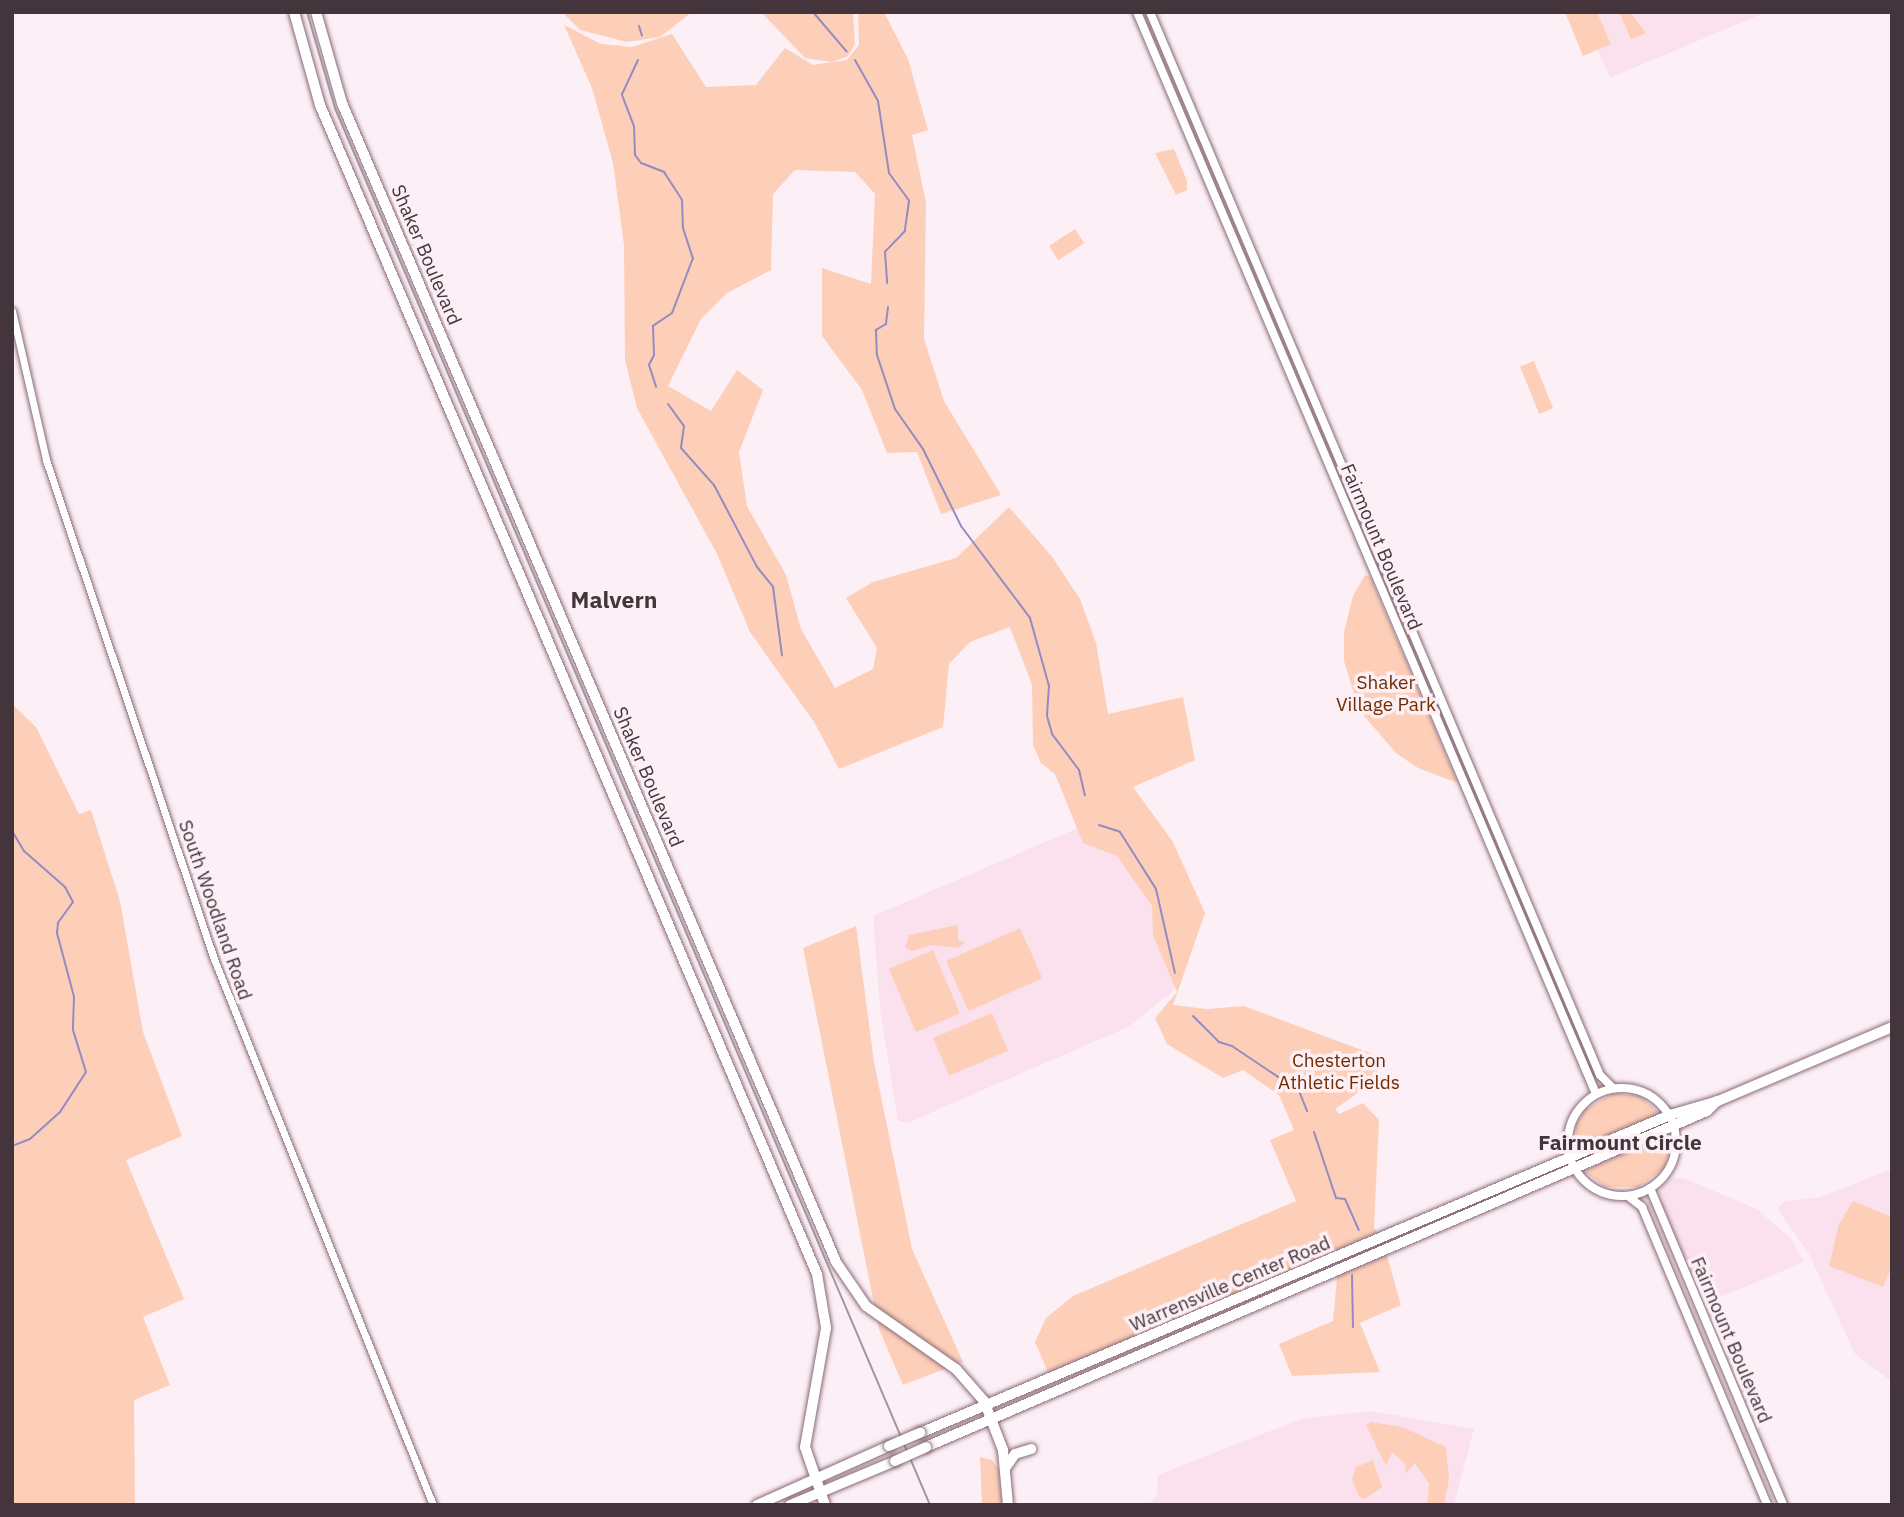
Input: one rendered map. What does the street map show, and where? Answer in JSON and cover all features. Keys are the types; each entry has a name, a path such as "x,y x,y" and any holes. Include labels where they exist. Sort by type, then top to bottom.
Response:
{"main road":[{"name":"Shaker Boulevard","path":"294,12 320,105 824,1295 825,1336 804,1440 825,1505"},
{"name":"Shaker Boulevard","path":"316,12 342,103 836,1262 866,1306 961,1373 988,1406 1006,1467 1008,1505"},
{"name":"Fairmount Boulevard","path":"1137,12 1596,1094"},
{"name":"Fairmount Boulevard","path":"1150,12 1597,1066 1613,1088"},
{"path":"1223,215 1234,209"},
{"name":"Warrensville Center Road","path":"757,1505 889,1446 1570,1157 1672,1120 1707,1111 1718,1101 1892,1027"},
{"path":"1613,1088 1647,1093 1672,1120 1674,1158 1650,1188 1628,1196 1595,1189 1574,1168 1570,1157 1572,1122 1596,1094 1613,1088"},
{"name":"Warrensville Center Road","path":"790,1505 1574,1168 1672,1120"},
{"name":"Fairmount Boulevard","path":"1650,1188 1783,1505"},
{"name":"Fairmount Boulevard","path":"1628,1196 1642,1206 1767,1505"},
{"path":"1006,1467 1015,1453 1031,1450"}],"street":[{"name":"South Woodland Road","path":"12,311 46,460 212,951 433,1505"}],"shaded area":[{"path":"1597,12 1766,12 1610,78 1597,49 1611,44"},
{"path":"1129,806 1188,964 1171,993 1128,1027 907,1123 898,1121 880,1009 873,916"},
{"path":"1892,1169 1892,1382 1855,1354 1808,1252 1777,1209 1785,1201 1820,1197"},
{"path":"1672,1178 1683,1178 1757,1209 1792,1240 1804,1262 1702,1305 1659,1204 1664,1202 1659,1193 1662,1185"},
{"path":"1371,1411 1474,1429 1454,1505 1148,1505 1157,1495 1158,1475 1301,1419"}],"green space":[{"path":"562,12 692,12 660,37 627,42 580,30"},
{"path":"761,12 853,12 855,44 848,56 832,62 805,58"},
{"name":"Chesterton Athletic Fields","path":"858,12 884,12 908,59 928,130 912,135 926,203 924,339 944,401 1001,495 941,514 917,452 887,453 862,390 822,336 822,268 871,284 875,194 855,172 795,170 773,194 771,270 727,293 701,319 668,386 711,411 737,370 763,390 739,452 747,506 786,575 801,629 835,688 873,669 877,648 846,598 873,582 956,558 1009,507 1053,558 1080,599 1096,643 1108,714 1183,697 1195,760 1133,787 1173,842 1205,913 1173,1005 1207,1009 1244,1006 1378,1056 1378,1074 1370,1084 1335,1109 1339,1114 1363,1103 1379,1120 1374,1228 1382,1238 1401,1305 1360,1323 1380,1372 1292,1376 1279,1344 1333,1321 1339,1257 1051,1379 1035,1342 1046,1318 1073,1296 1296,1201 1270,1140 1294,1130 1279,1095 1243,1070 1223,1078 1167,1044 1155,1018 1177,992 1153,935 1152,906 1117,856 1083,843 1055,774 1041,763 1033,745 1032,685 1010,627 970,642 949,664 943,727 839,769 814,722 750,632 717,554 637,408 625,360 624,245 613,163 592,88 564,25 601,44 632,47 672,34 706,87 756,85 785,48 813,65 847,60 859,45"},
{"path":"1565,12 1597,12 1611,44 1583,56"},
{"path":"1619,12 1630,12 1646,33 1631,39"},
{"path":"1174,149 1187,181 1187,190 1176,195 1155,153"},
{"path":"1075,229 1084,243 1058,260 1049,246"},
{"path":"1534,361 1553,408 1539,414 1520,367"},
{"name":"Shaker Village Park","path":"1365,575 1370,577 1458,783 1418,768 1396,753 1359,710 1344,661 1344,632 1353,596"},
{"path":"12,704 36,727 79,814 91,810 120,901 143,1032 182,1136 126,1160 184,1299 143,1317 170,1385 134,1400 135,1505 12,1505"},
{"path":"958,925 958,940 965,942 958,948 932,945 912,951 905,947 909,935"},
{"path":"856,926 874,1062 912,1249 963,1362 903,1385 879,1329 803,948"},
{"path":"1020,928 1042,978 968,1011 946,961"},
{"path":"933,950 960,1014 916,1032 889,969"},
{"path":"992,1013 1008,1051 949,1076 933,1038"},
{"path":"1613,1093 1641,1096 1660,1114 1575,1149 1576,1125 1585,1110"},
{"path":"1667,1132 1670,1151 1664,1168 1639,1187 1605,1187 1584,1171"},
{"path":"1853,1201 1892,1217 1892,1266 1883,1287 1829,1266 1839,1224"},
{"path":"1371,1422 1402,1427 1446,1447 1449,1479 1444,1505 1427,1505 1429,1484 1415,1463 1406,1473 1405,1464 1392,1452 1386,1466 1366,1425"},
{"path":"980,1457 992,1460 999,1469 1002,1505 982,1505"},
{"path":"1373,1460 1382,1487 1365,1499 1359,1497 1352,1479 1356,1467"}],"waterway":[{"path":"813,12 847,52"},
{"path":"639,26 642,36"},
{"path":"638,60 622,95 634,126 635,155 641,163 664,172 682,200 683,228 693,258 672,313 653,326 654,355 649,365 656,387"},
{"path":"855,60 878,101 889,173 909,201 905,231 885,252 887,283"},
{"path":"888,307 886,324 876,330 877,355 895,409 923,449 961,526 1030,618 1049,686 1047,716 1052,734 1079,770 1085,795"},
{"path":"668,404 684,426 681,448 714,485 757,567 773,587 782,655"},
{"path":"1099,825 1120,832 1156,889 1175,973"},
{"path":"12,831 24,851 65,887 73,902 58,923 57,933 74,997 73,1030 86,1072 60,1112 30,1139 12,1146"},
{"path":"1193,1016 1219,1042 1232,1046 1299,1091 1307,1111"},
{"path":"1314,1132 1336,1198 1345,1199 1359,1230"},
{"path":"1352,1275 1353,1327"}],"tram line":[{"path":"307,12 335,108 930,1505"}],"district":[{"name":"Malvern","path":"614,599"},
{"name":"Fairmount Circle","path":"1620,1142"}]}
